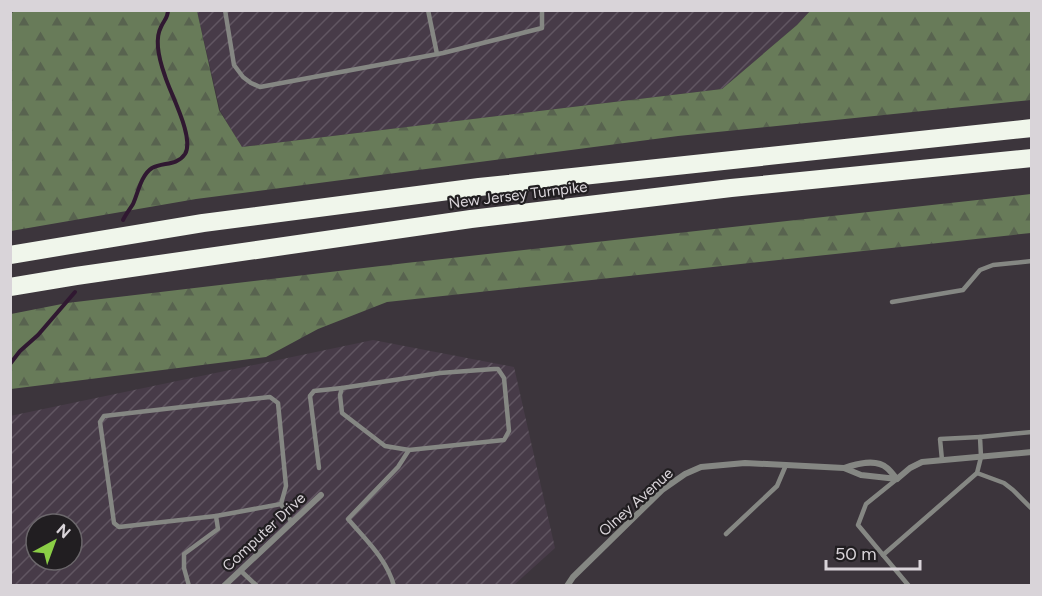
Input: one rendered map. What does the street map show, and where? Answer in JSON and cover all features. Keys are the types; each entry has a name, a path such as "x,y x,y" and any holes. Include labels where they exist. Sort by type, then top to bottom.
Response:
{"highway":[{"name":"New Jersey Turnpike","path":"10,255 203,223 478,187 1032,128"},
{"name":"New Jersey Turnpike","path":"10,287 99,272 471,219 731,188 1032,158"}],"street":[{"path":"897,479 922,462 1032,452"},
{"name":"Olney Avenue","path":"843,468 860,463 878,464 887,468 897,479"},
{"name":"Olney Avenue","path":"567,585 662,490 685,474 701,467 736,464 843,468 861,475 897,479"},
{"name":"Computer Drive","path":"224,585 321,495"}],"lane":[{"path":"225,10 234,65 243,77 260,87 437,54 542,28 542,10"},
{"path":"428,10 437,54"},
{"path":"892,302 963,291 980,270 993,265 1032,261"},
{"path":"319,468 310,396 314,392 450,372 498,369 504,378 509,431 504,440 409,450 385,446 342,413 340,395 342,388"},
{"path":"281,504 216,516 119,526 114,523 100,422 104,416 270,397 278,403 286,486 281,504 292,523"},
{"path":"942,460 940,440 1032,432"},
{"path":"883,555 977,473 981,457 980,437"},
{"path":"394,585 383,560 348,519 398,467 409,450"},
{"path":"726,534 777,486 786,465"},
{"path":"977,473 1004,483 1032,509"},
{"path":"897,479 866,504 858,525 909,585"},
{"path":"189,585 184,568 184,554 218,529 216,516"},
{"path":"241,571 258,585"}],"shaded area":[{"path":"197,11 810,11 797,25 722,89 241,147 220,110"},
{"path":"373,340 514,367 555,548 514,585 11,585 10,416"}],"green space":[{"path":"15,11 197,11 219,110 242,147 722,89 797,25 810,11 1031,11 1031,100 678,136 196,199 11,231 10,14"},
{"path":"1031,194 1031,233 387,302 318,329 266,357 11,389 11,314 67,303"}],"waterway":[{"path":"123,220 148,171 156,166 182,158 187,147 187,137 181,115 165,76 158,51 159,32 168,10"},
{"path":"10,364 75,292"}]}
